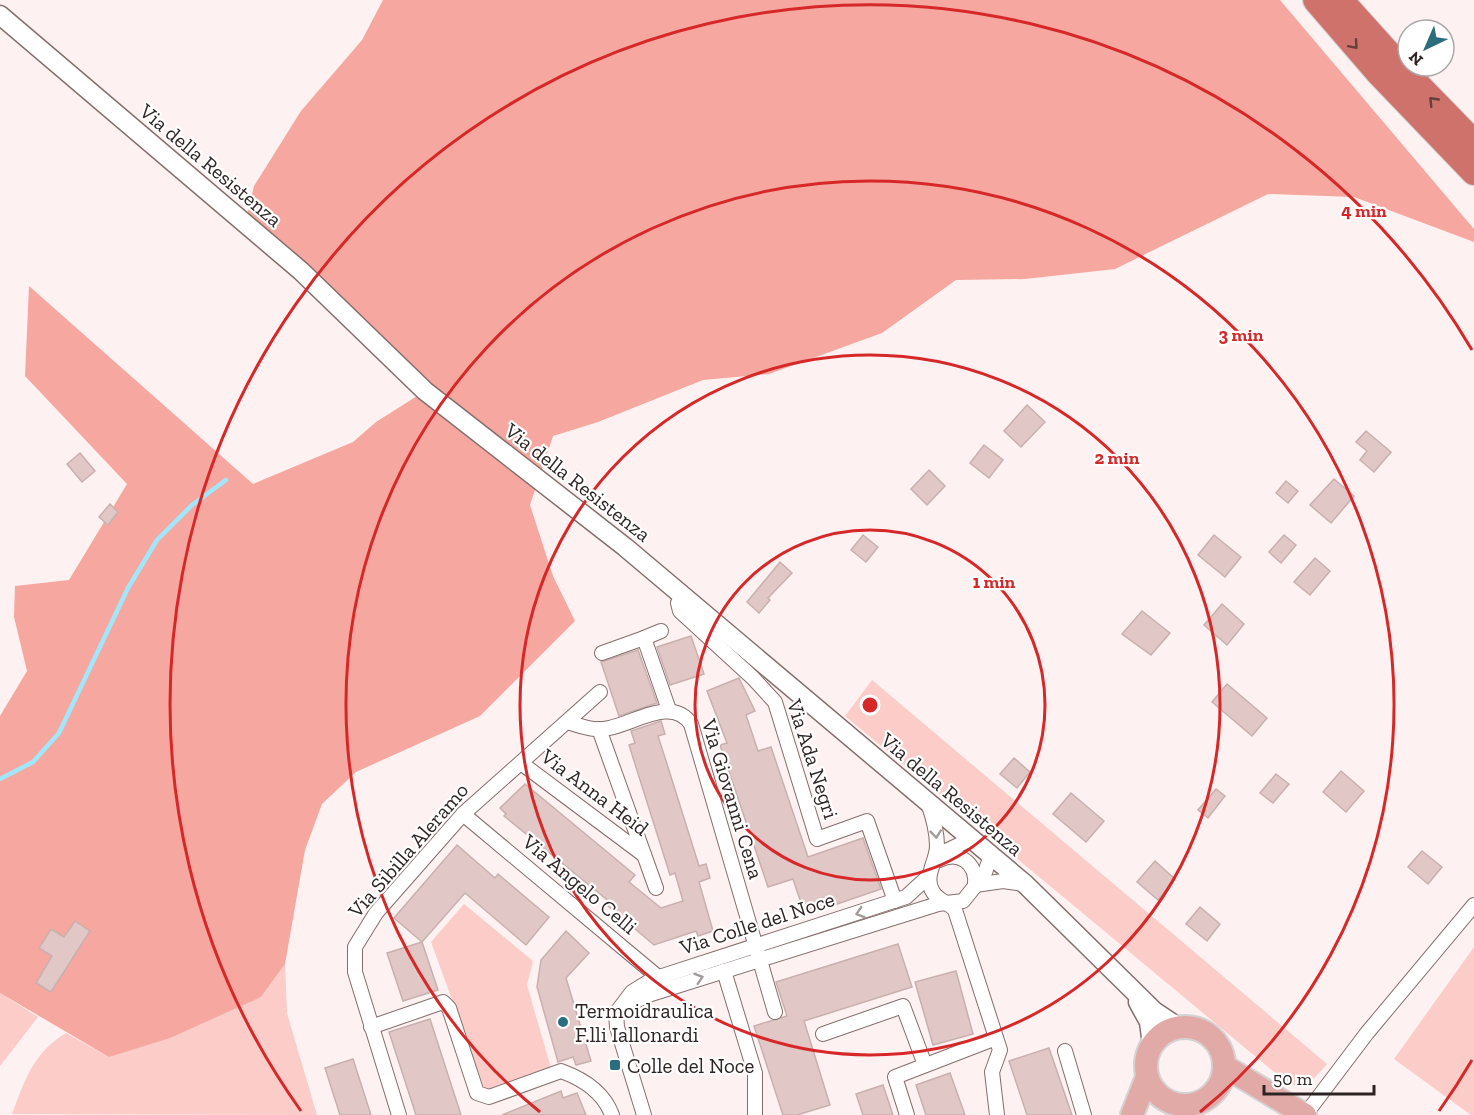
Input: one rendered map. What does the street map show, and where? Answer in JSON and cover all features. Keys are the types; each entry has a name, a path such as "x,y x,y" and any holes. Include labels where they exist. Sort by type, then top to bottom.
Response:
{"highway":[{"path":"1316,0 1396,92 1474,172"},
{"path":"1340,0 1404,71 1474,143"}],"main road":[{"path":"1132,1115 1147,1077 1147,1055 1152,1045 1163,1033 1178,1027 1192,1027 1205,1032 1219,1047 1224,1066 1221,1082 1212,1094 1194,1104 1175,1104 1149,1115"},
{"path":"1224,1066 1299,1110"},
{"path":"1147,1077 1157,1094 1175,1104"},
{"path":"1212,1094 1245,1093 1299,1110"}],"street":[{"name":"Via della Resistenza","path":"0,15 301,271 426,391 624,547 1025,885 1127,986 1154,1011 1178,1027"},
{"name":"Via Ada Negri","path":"684,597 678,603 680,611 753,678 775,702 817,839 867,821 895,901"},
{"path":"602,653 661,631"},
{"path":"644,638 669,710"},
{"name":"Via Sibilla Aleramo","path":"399,1115 355,972 355,947 376,913 463,814 600,692"},
{"name":"Via Giovanni Cena","path":"567,722 599,729 669,710 680,712 691,724 775,1012"},
{"name":"Via Anna Heid","path":"599,729 656,888"},
{"name":"Via Anna Heid","path":"521,763 644,855"},
{"path":"928,803 936,836 932,891 955,910 1000,1050 992,1072 997,1115"},
{"name":"Via Angelo Celli","path":"463,814 671,987"},
{"name":"Via Colle del Noce","path":"617,1026 622,1014 633,1002 671,987 724,971 757,953 895,901 914,891 946,851 970,839"},
{"path":"934,868 955,856 967,861 975,874 972,891"},
{"path":"961,929 962,910 988,868 991,856"},
{"name":"Via Colle del Noce","path":"617,1026 616,1013 621,1003 632,992 659,977 947,902 956,903 972,891 1003,881 1025,885"},
{"path":"1299,1110 1474,905"},
{"path":"724,971 755,1073 755,1115"},
{"name":"Via della Resistenza","path":"1127,986 1147,1018 1152,1045"},
{"path":"371,1028 443,1002 449,1008 477,1093 483,1097 489,1097 561,1071 595,1089 607,1101 612,1115"},
{"path":"823,1034 903,1006 925,1065"},
{"path":"617,1026 644,1115"},
{"path":"907,1115 895,1077 996,1038"},
{"path":"1065,1051 1084,1115"}],"shaded area":[{"path":"383,0 1280,0 1474,229 1474,242 1354,197 1268,194 1115,269 1025,279 956,280 882,333 769,374 703,380 598,422 553,436 530,505 553,576 575,621 480,716 356,772 322,804 305,850 285,964 261,997 170,1038 109,1057 0,993 0,716 27,671 14,617 15,586 69,580 127,484 25,376 29,286 253,484 353,442 376,422 425,391 245,224 254,186 301,111 362,40"},
{"path":"872,680 1327,1064 1309,1083 1298,1086 1285,1081 845,716"},
{"path":"464,904 533,961 527,985 551,1068 485,1090 431,942"},
{"path":"1474,947 1474,1115 1471,1115 1394,1059"},
{"path":"285,964 287,1013 317,1115 12,1114 26,1079 38,1058 45,1049 66,1033 109,1057 261,997"},
{"path":"0,993 38,1017 0,1066"}],"building":[{"path":"1027,405 1045,422 1021,447 1004,431"},
{"path":"1366,431 1391,452 1374,472 1360,460 1367,451 1356,442"},
{"path":"984,445 1003,460 989,478 970,463"},
{"path":"80,453 95,471 82,482 67,464"},
{"path":"929,470 945,486 927,505 911,489"},
{"path":"1334,479 1354,496 1331,523 1310,505"},
{"path":"1286,481 1298,491 1288,503 1276,493"},
{"path":"110,504 118,512 108,525 99,517"},
{"path":"863,535 878,547 866,562 851,550"},
{"path":"1214,535 1241,557 1225,577 1198,555"},
{"path":"1284,535 1296,545 1281,563 1269,552"},
{"path":"1315,558 1330,571 1310,595 1294,582"},
{"path":"780,562 792,573 768,598 770,600 759,613 747,602"},
{"path":"1222,604 1244,624 1227,645 1204,625"},
{"path":"1142,611 1170,633 1151,655 1122,634"},
{"path":"691,636 704,674 670,685 657,647"},
{"path":"638,650 657,703 619,716 601,662"},
{"path":"739,678 755,711 746,715 758,751 771,747 808,857 863,838 881,889 805,915 793,879 768,887 720,745 727,743 707,691"},
{"path":"1227,684 1267,718 1252,736 1212,702"},
{"path":"661,721 665,734 658,736 699,866 706,864 710,878 699,882 713,931 698,936 696,931 654,945 608,906 611,903 504,816 506,814 500,808 525,784 635,875 629,882 661,908 683,901 675,873 670,875 629,745 635,743 631,731"},
{"path":"1014,758 1030,772 1017,788 1000,774"},
{"path":"1341,771 1364,791 1346,812 1323,792"},
{"path":"1276,774 1289,784 1273,803 1260,793"},
{"path":"1216,789 1225,796 1208,818 1198,810"},
{"path":"1071,793 1104,821 1086,842 1053,814"},
{"path":"457,845 495,878 498,874 549,917 526,945 465,893 422,942 394,918"},
{"path":"1422,851 1442,867 1428,884 1408,867"},
{"path":"1155,861 1175,879 1158,900 1137,882"},
{"path":"1200,907 1220,924 1207,941 1186,924"},
{"path":"75,921 90,931 51,992 36,983 52,956 39,948 51,929 64,937"},
{"name":"Termoidraulica F.lli Iallonardi","path":"566,931 589,953 566,978 591,1061 576,1065 573,1057 558,1062 537,987 541,960"},
{"path":"422,942 438,990 403,1001 387,953"},
{"path":"898,944 912,987 804,1021 830,1105 797,1115 783,1115 754,1026 787,1016 776,982"},
{"path":"956,971 973,1034 933,1045 915,982"},
{"path":"430,1019 461,1115 416,1115 389,1032"},
{"path":"1049,1048 1072,1115 1027,1115 1009,1061"},
{"path":"353,1059 371,1115 340,1115 325,1068"},
{"path":"950,1073 965,1115 926,1115 916,1085"},
{"path":"883,1085 893,1115 863,1115 856,1094"},
{"path":"561,1091 563,1098 577,1093 586,1115 502,1115"}],"waterway":[{"path":"0,779 33,762 59,733 128,588 157,540 192,505 226,480"}],"place":[{"name":"Termoidraulica F.lli Iallonardi","path":"563,1022"},
{"name":"Colle del Noce","path":"615,1065"}]}
